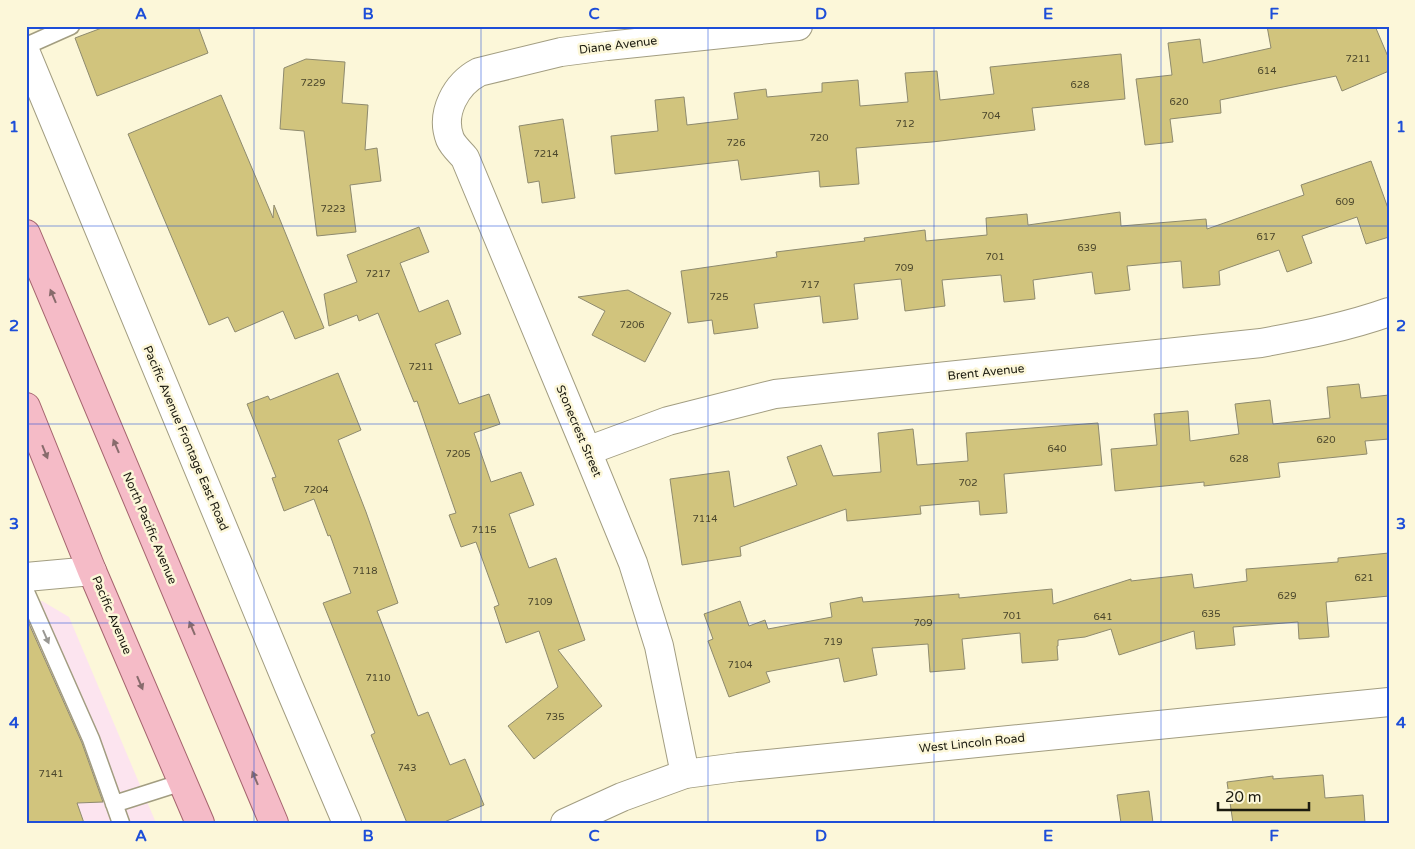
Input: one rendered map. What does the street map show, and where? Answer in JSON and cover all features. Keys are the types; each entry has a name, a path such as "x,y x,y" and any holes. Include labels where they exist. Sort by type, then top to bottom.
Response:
{"main road":[{"name":"North Pacific Avenue","path":"26,234 274,823"},
{"name":"Pacific Avenue","path":"26,407 92,570 200,823"}],"street":[{"name":"Diane Avenue","path":"452,100 458,89 470,77 479,72 561,52 798,26"},
{"name":"Pacific Avenue Frontage East Road","path":"26,53 347,823"},
{"name":"Stonecrest Street","path":"452,100 448,112 451,140 465,158 633,563 656,637 685,774"},
{"name":"Brent Avenue","path":"588,451 668,420 774,394 1261,343 1317,333 1389,312"},
{"path":"26,578 92,570"},
{"name":"West Lincoln Road","path":"565,823 622,797 685,774 738,767 1389,702"}],"lane":[{"path":"26,46 70,26"},
{"path":"26,592 91,739 121,823"},
{"path":"114,804 182,782"}],"shaded area":[{"path":"42,601 69,617 156,823 26,823 26,603"}],"building":[{"path":"107,26 198,26 208,53 97,96 75,38"},
{"path":"1267,26 1375,26 1389,59 1389,71 1342,91 1336,76 1220,100 1221,113 1170,119 1173,142 1145,145 1136,79 1172,75 1168,43 1200,39 1203,63 1271,48"},
{"path":"1121,54 1125,99 1032,108 1035,130 932,142 856,148 859,184 820,187 819,171 741,180 738,160 615,174 611,136 658,131 655,100 684,97 687,125 738,119 734,93 766,89 767,97 822,92 822,83 858,80 860,106 908,102 905,73 937,71 940,100 994,94 990,67"},
{"path":"306,59 345,62 342,103 368,105 365,150 377,148 381,181 350,185 356,232 317,236 304,131 280,129 284,68"},
{"path":"221,95 273,218 274,205 324,328 295,339 283,311 235,332 228,317 209,325 128,134"},
{"path":"563,119 575,198 542,203 539,181 528,183 519,126"},
{"path":"1371,161 1389,211 1389,237 1366,244 1357,217 1302,236 1312,263 1287,272 1279,250 1219,271 1220,285 1183,288 1181,261 1127,266 1130,290 1095,294 1092,272 1033,280 1035,299 1004,302 1001,275 942,280 945,306 905,311 901,279 854,284 858,319 823,323 820,296 754,304 758,328 714,334 712,320 688,323 681,271 777,257 776,252 865,241 864,238 925,230 926,241 987,235 986,218 1027,214 1028,225 1120,212 1121,226 1206,219 1207,229 1304,195 1301,185"},
{"path":"419,227 429,252 400,263 419,312 448,300 461,334 435,344 459,404 489,394 500,424 474,433 491,482 521,472 534,505 509,514 529,568 556,558 585,640 558,650 602,706 534,759 508,726 558,687 539,631 506,643 494,607 499,605 476,542 461,547 449,515 456,513 417,401 414,402 378,313 359,321 357,315 329,326 324,294 357,282 347,255"},
{"path":"628,290 671,313 645,362 592,335 605,311 578,297"},
{"path":"338,373 361,430 338,440 398,603 377,611 418,716 428,712 450,765 465,759 484,805 442,823 407,823 371,735 375,733 323,603 351,593 330,535 328,536 314,499 284,511 272,478 276,477 247,404 268,396 270,400"},
{"path":"1359,384 1361,398 1389,395 1389,439 1365,441 1367,454 1278,463 1280,477 1204,486 1204,482 1115,491 1111,449 1157,445 1154,414 1188,411 1190,441 1239,434 1235,404 1270,400 1273,424 1330,418 1327,387"},
{"path":"1098,423 1102,465 1004,474 1007,513 980,515 979,501 920,506 921,514 847,521 846,509 740,547 741,556 682,565 670,479 729,471 734,507 797,485 787,457 821,445 833,476 881,472 878,433 913,429 917,465 968,461 966,433"},
{"path":"1389,553 1389,596 1326,602 1329,637 1299,639 1298,622 1233,627 1235,645 1196,649 1194,631 1119,655 1111,629 1085,637 1058,640 1058,660 1022,663 1020,633 962,639 965,669 930,672 928,644 872,648 877,675 844,682 839,658 766,672 770,682 729,697 708,641 713,639 704,614 740,601 749,626 765,620 768,629 832,617 830,603 862,597 863,602 959,594 959,598 1052,589 1053,604 1131,579 1131,581 1192,574 1194,588 1247,581 1246,569 1338,562 1338,558"},
{"path":"26,617 82,743 103,802 77,803 84,823 26,823"},
{"path":"1323,775 1325,798 1363,795 1365,823 1233,823 1227,782 1273,776 1273,779"},
{"path":"1149,791 1153,823 1121,823 1117,795"}]}
